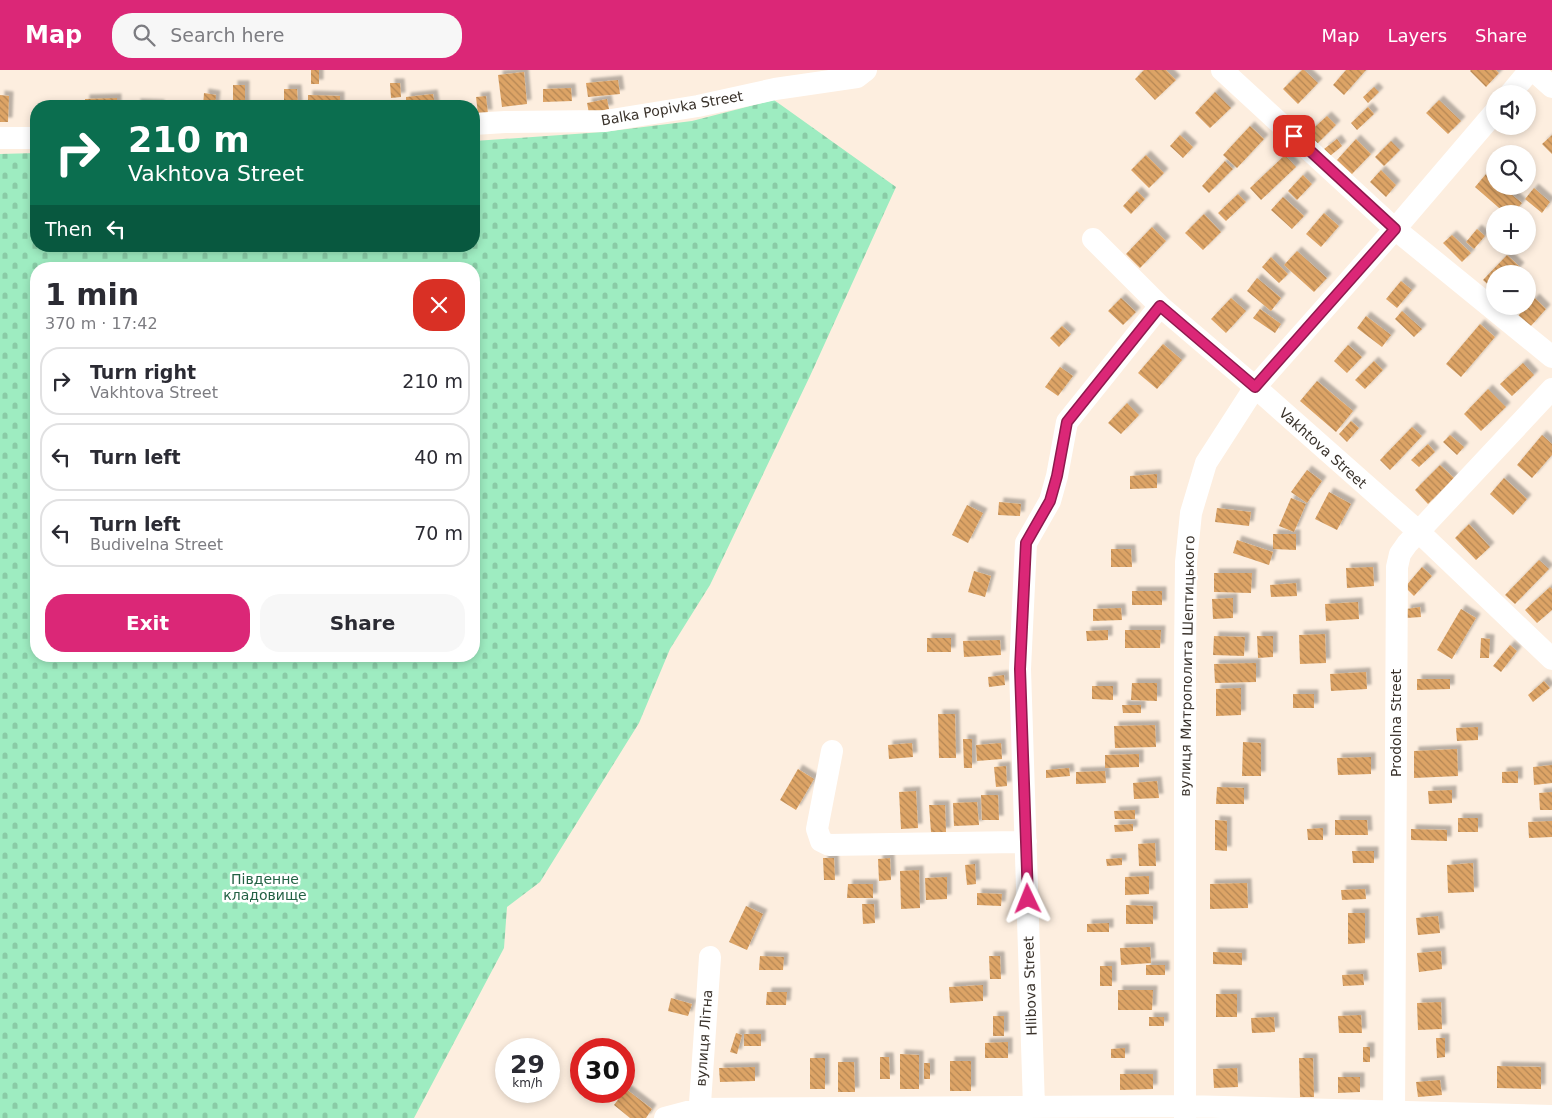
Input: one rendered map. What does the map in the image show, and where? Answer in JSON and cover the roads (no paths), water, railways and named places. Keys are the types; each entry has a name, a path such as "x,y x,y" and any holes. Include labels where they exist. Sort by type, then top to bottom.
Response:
{"street":[{"name":"Balka Popivka Street","path":"480,124 605,121 698,106 775,88 857,78 866,70"},
{"path":"1222,70 1395,229 1552,357"},
{"path":"1518,85 1532,70 1552,87"},
{"name":"вулиця Митрополита Шептицького","path":"1185,1112 1185,656 1186,562 1191,512 1206,463 1255,387 1395,229 1486,123"},
{"path":"0,138 30,138"},
{"name":"Vakhtova Street","path":"1092,239 1160,306 1419,532 1552,660"},
{"name":"Hlibova Street","path":"1034,1107 1020,669 1026,543 1050,501 1057,476 1067,422 1160,306"},
{"name":"Prodolna Street","path":"1394,1114 1397,567 1400,554 1407,544 1552,389"},
{"path":"832,750 817,829 821,841 829,845 1026,842"},
{"name":"вулиця Літна","path":"699,1113 710,957"},
{"path":"665,1118 699,1113 930,1113 1034,1107 1185,1112 1552,1116"}],"park label":[{"name":"Південне кладовище","path":"265,888"}]}
